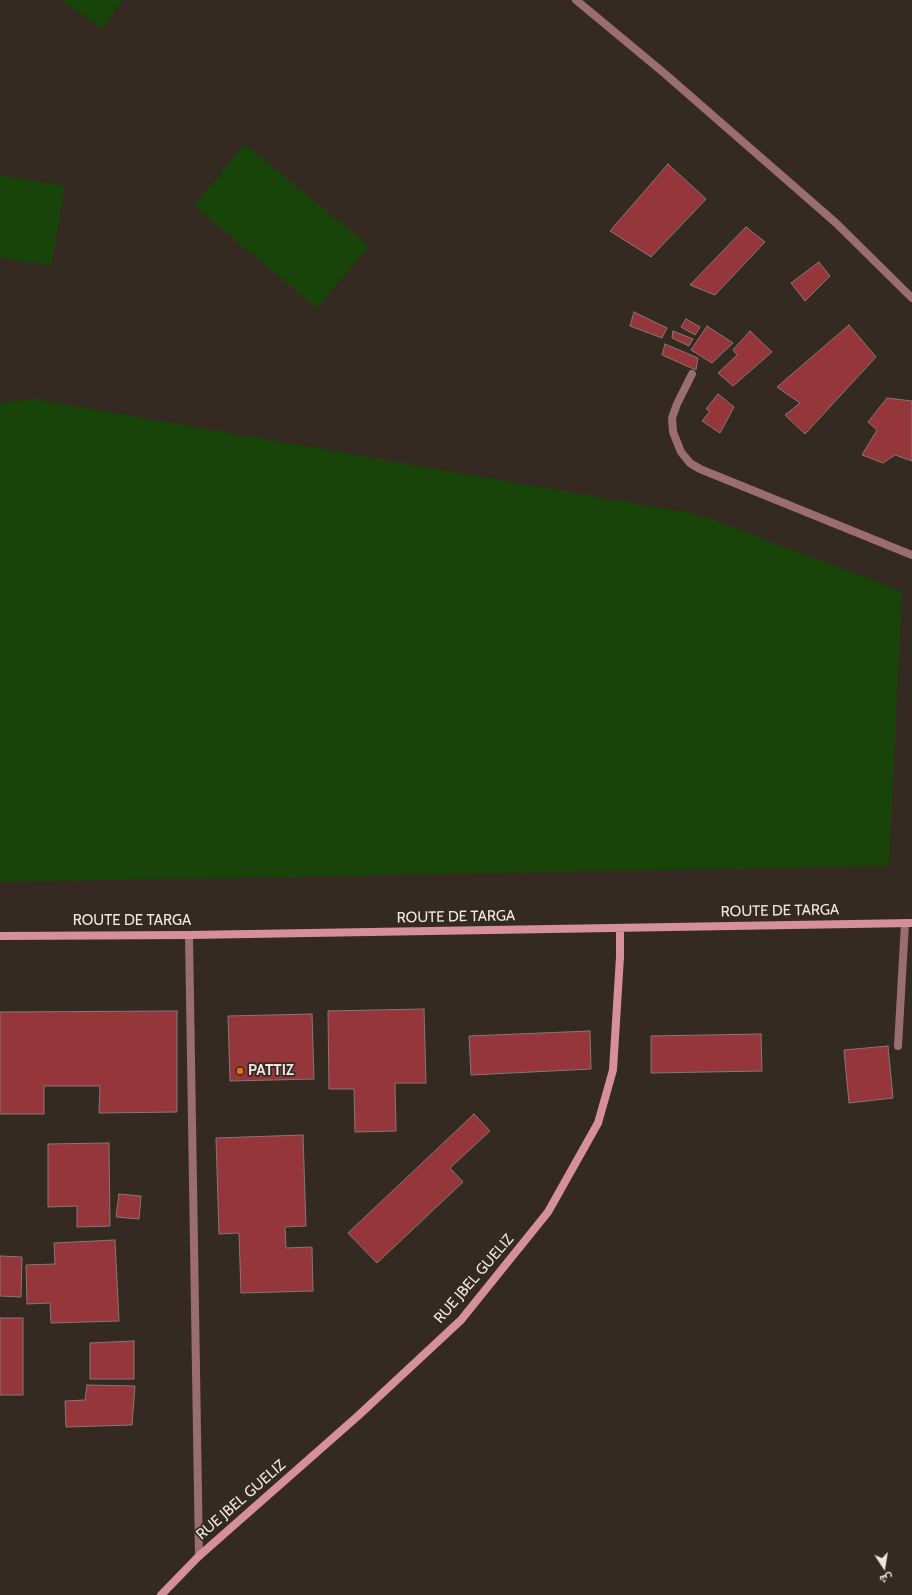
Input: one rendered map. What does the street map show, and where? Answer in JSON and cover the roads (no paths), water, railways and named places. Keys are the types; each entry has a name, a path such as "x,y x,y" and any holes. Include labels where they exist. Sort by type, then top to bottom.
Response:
{"main road":[{"name":"ROUTE DE TARGA","path":"0,936 189,935 908,923"},
{"name":"RUE JBEL GUELIZ","path":"161,1595 199,1556 359,1415 461,1320 548,1212 598,1123 613,1070 620,957 620,928"}],"street":[{"path":"576,0 670,78 836,223 912,298"},
{"path":"692,374 677,404 672,418 673,432 680,452 690,463 700,469 912,555"},
{"path":"898,1046 908,923"},
{"path":"189,935 199,1556"}],"place":[{"name":"PATTIZ","path":"240,1071"}]}
